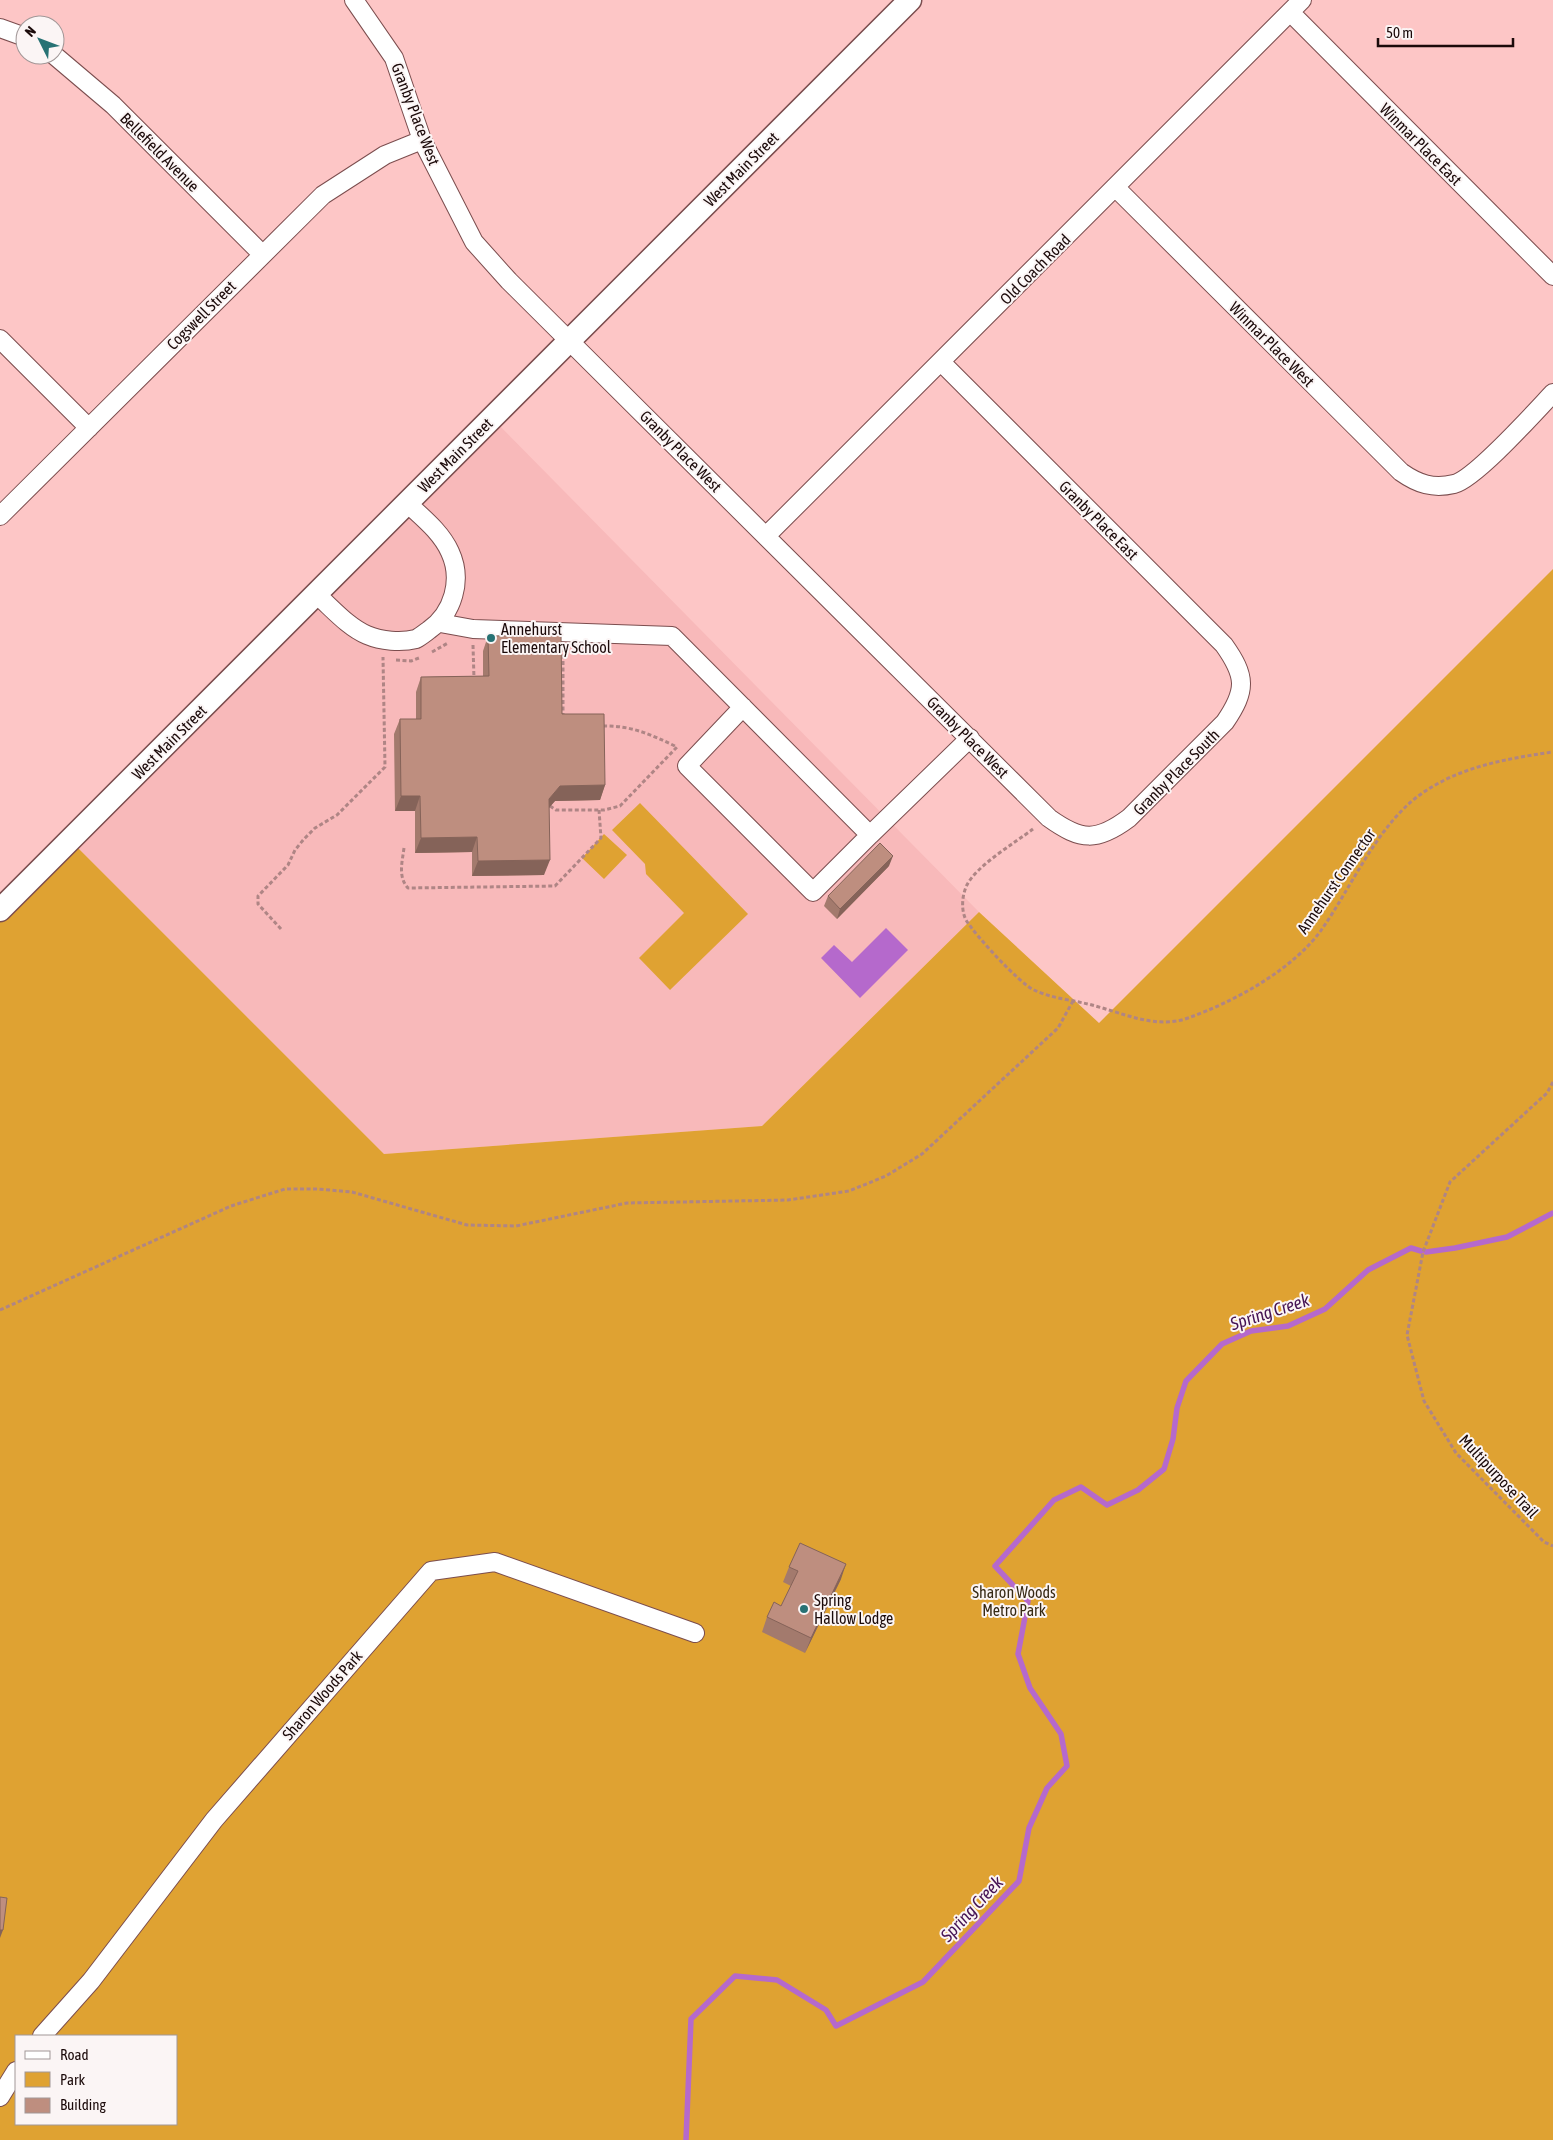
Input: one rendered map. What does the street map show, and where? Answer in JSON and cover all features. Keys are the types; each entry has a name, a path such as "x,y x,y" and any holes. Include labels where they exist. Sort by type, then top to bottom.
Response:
{"main road":[{"name":"West Main Street","path":"0,910 910,0"}],"street":[{"name":"Granby Place West","path":"354,0 394,58 422,140 474,242 509,281 1049,818 1068,832 1090,836"},
{"name":"Old Coach Road","path":"766,536 1296,6"},
{"name":"Winmar Place East","path":"1296,6 1553,276"},
{"path":"0,28 15,33"},
{"name":"Bellefield Avenue","path":"65,64 113,105 262,254"},
{"name":"Cogswell Street","path":"0,516 323,195 386,155 422,140"},
{"name":"Winmar Place West","path":"1116,188 1401,472 1417,483 1436,487 1456,484 1474,473 1553,393"},
{"path":"0,339 89,428"},
{"name":"Granby Place East","path":"941,362 1224,644 1237,664 1242,687"},
{"path":"316,594 344,620 366,635 390,641 417,638 440,622 454,599 455,574 450,552 435,529 407,503"},
{"path":"440,622 473,629 672,636 870,835"},
{"name":"Granby Place South","path":"1090,836 1112,831 1129,818 1225,722 1236,706 1242,687"},
{"path":"743,707 687,766 813,892 970,738"},
{"name":"Sharon Woods Park","path":"43,2035 91,1981 214,1820 431,1571 495,1562 696,1633"},
{"path":"0,2097 15,2073"}],"path":[{"path":"468,642 473,642 474,681"},
{"path":"430,653 445,644 453,643"},
{"path":"563,644 563,726"},
{"path":"374,655 410,661 423,656"},
{"path":"281,929 258,904 258,896 288,865 295,850 314,828 337,815 385,767 384,658"},
{"path":"550,806 556,810 599,810 620,806 677,747 644,732 621,725 592,726"},
{"name":"Annehurst Connector","path":"1033,828 973,875 965,888 962,905 966,919 1020,979 1034,990 1125,1016 1167,1021 1187,1019 1235,998 1291,962 1321,931 1376,844 1403,811 1425,791 1456,774 1489,764 1553,752"},
{"path":"404,848 401,874 403,882 408,888 555,886 601,838 599,810"},
{"path":"0,1310 231,1206 285,1189 352,1192 467,1225 506,1226 516,1226 628,1203 788,1200 849,1191 886,1176 922,1154 1058,1028 1073,1001"},
{"name":"Multipurpose Trail","path":"1553,1082 1546,1093 1450,1182 1423,1252 1407,1335 1424,1401 1456,1453 1544,1542 1553,1546"}],"shaded area":[{"name":"Annehurst Elementary School","path":"492,418 979,912 762,1126 384,1154 71,841"},
{"path":"886,928 908,950 860,998 821,958 834,945 852,962"}],"green space":[{"name":"Sharon Woods Metro Park","path":"1553,569 1553,2140 0,2140 0,910 71,841 384,1154 762,1126 979,912 1099,1023"},
{"path":"640,803 748,914 670,990 639,958 684,913 646,874 645,864 612,830"},
{"path":"604,834 627,855 604,879 582,858"}],"building":[{"path":"561,635 562,714 604,714 605,785 560,786 549,799 550,860 478,861 477,837 421,838 420,796 401,796 400,719 421,719 421,677 489,676 488,636"},
{"path":"880,843 893,856 840,909 828,896"},
{"name":"Spring Hallow Lodge","path":"800,1543 846,1564 811,1638 767,1617 774,1602 781,1606 798,1571 789,1567"},
{"path":"0,1897 7,1898 3,1930 0,1930"}],"waterway":[{"name":"Spring Creek","path":"1426,1252 1507,1237 1553,1213"},
{"name":"Spring Creek","path":"686,2140 691,2019 735,1976 777,1980 826,2010 836,2026 923,1982 1019,1881 1029,1828 1047,1788 1067,1766 1061,1734 1030,1688 1018,1654 1028,1601 995,1566 1054,1500 1081,1487 1107,1505 1138,1490 1164,1469 1173,1439 1177,1408 1186,1381 1222,1344 1251,1331 1288,1326 1325,1309 1368,1270 1411,1248 1421,1251"}],"place":[{"name":"Annehurst Elementary School","path":"491,638"},
{"name":"Spring Hallow Lodge","path":"804,1609"}]}
